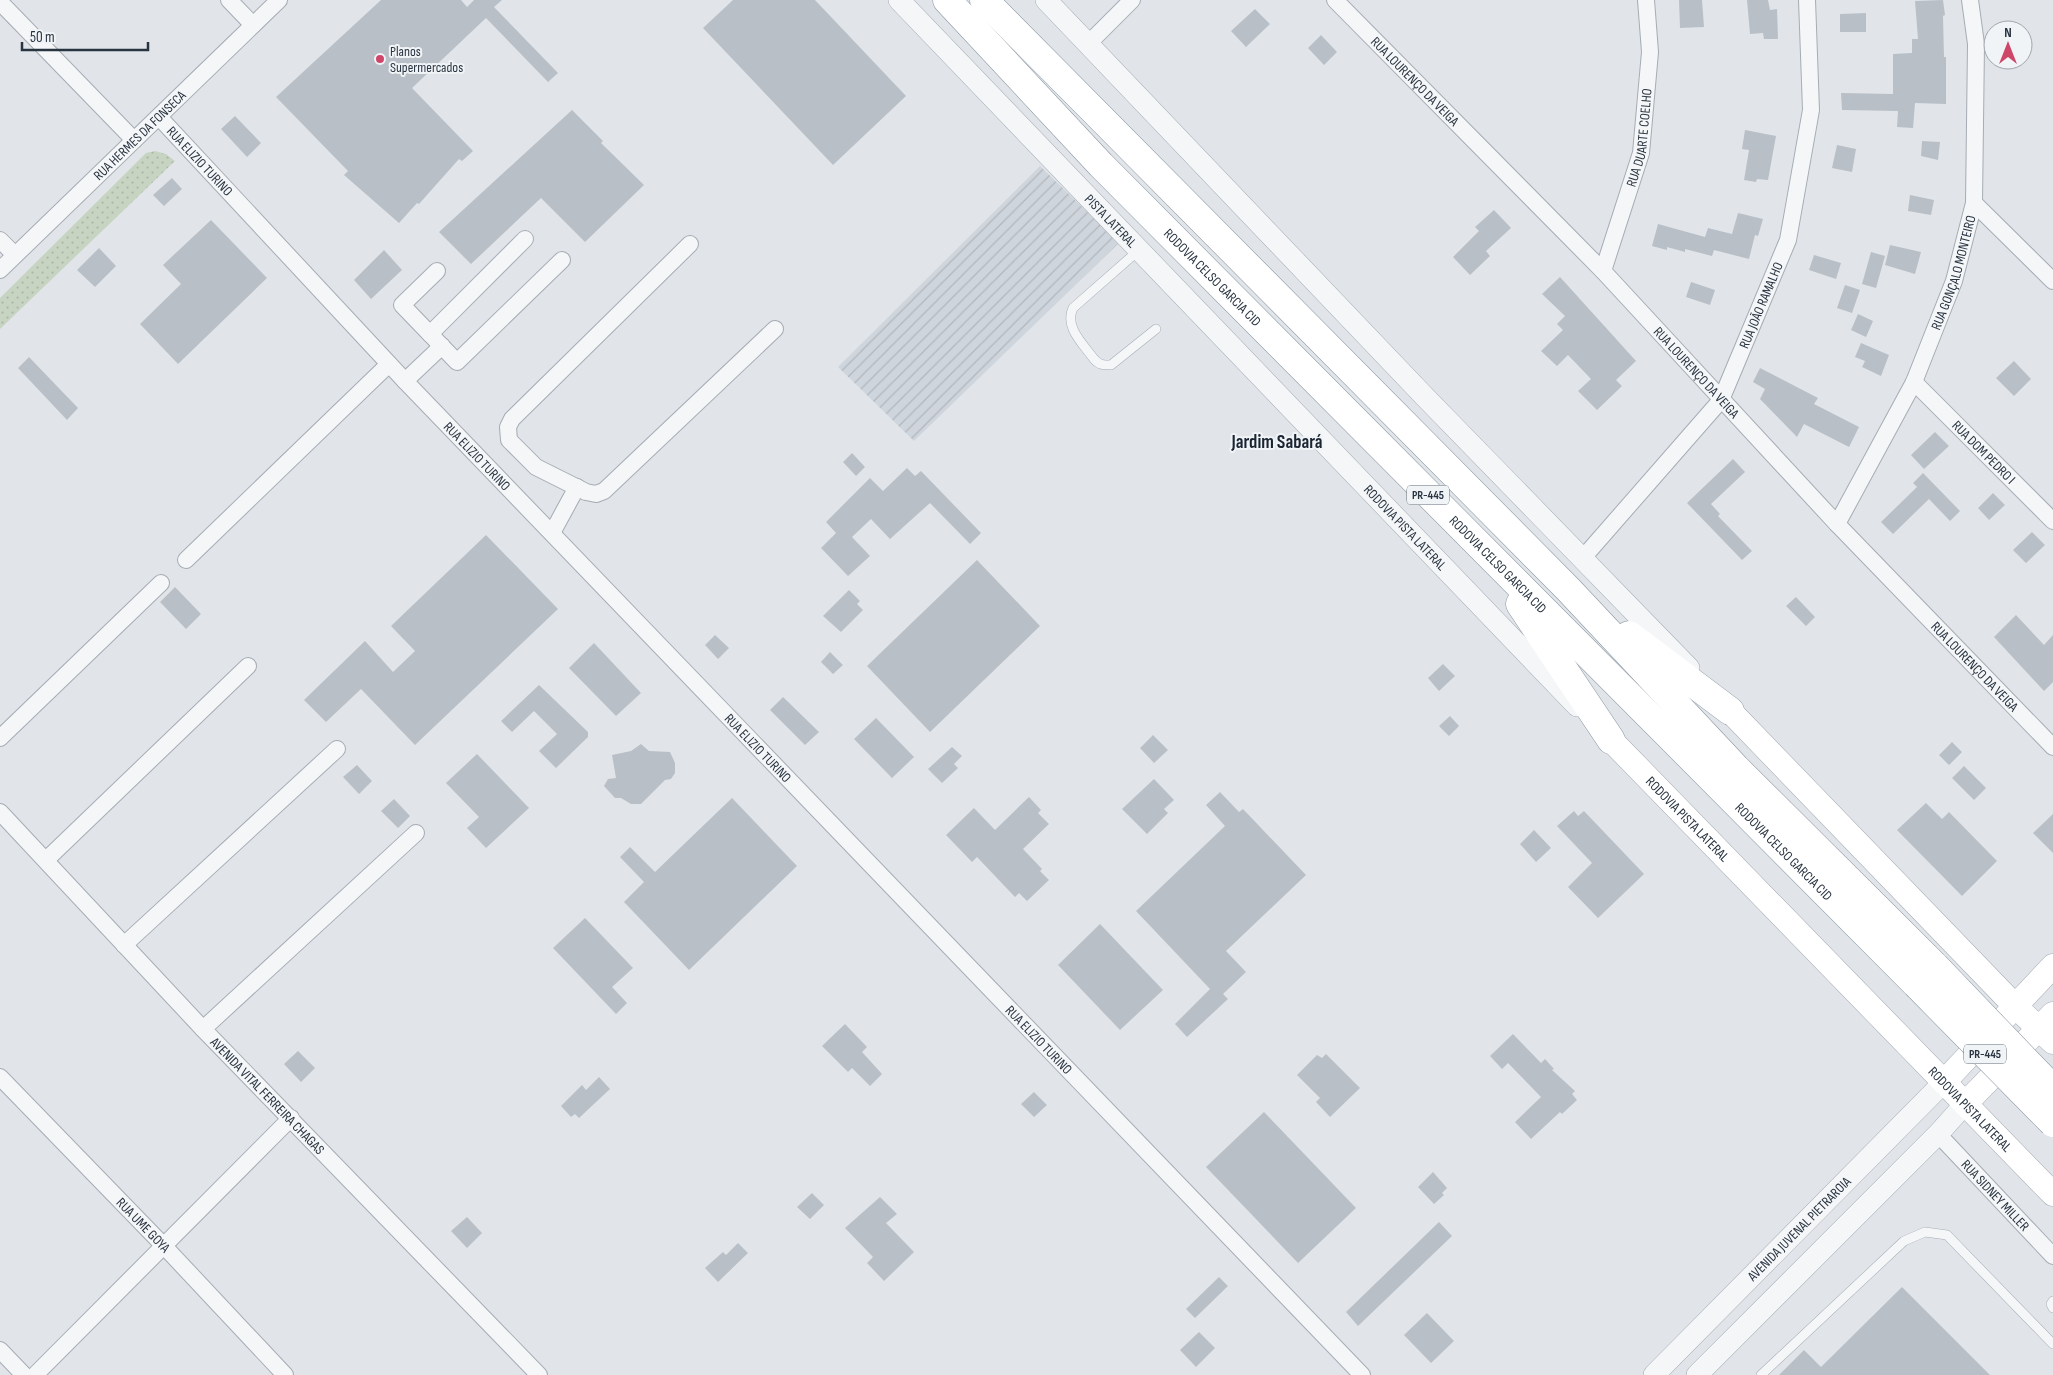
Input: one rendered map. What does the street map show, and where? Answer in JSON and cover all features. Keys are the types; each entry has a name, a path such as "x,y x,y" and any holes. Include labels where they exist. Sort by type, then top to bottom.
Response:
{"highway":[{"name":"RODOVIA CELSO GARCIA CID","path":"947,0 1101,165 1486,553 1925,975 2053,1089"},
{"name":"RODOVIA CELSO GARCIA CID","path":"984,0 1568,589 1736,768 1925,975 2053,1123"},
{"path":"1486,553 1611,740"},
{"path":"1568,589 1730,710"}],"main road":[{"path":"1730,710 2015,1006 2048,1028 1965,1104"},
{"name":"RODOVIA PISTA LATERAL","path":"1611,740 2053,1194"},
{"path":"1944,1082 2053,966"}],"street":[{"path":"229,0 253,25"},
{"name":"RUA HERMES DA FONSECA","path":"0,270 279,0"},
{"name":"PISTA LATERAL","path":"899,0 1324,442"},
{"path":"1046,0 1426,398 1730,710"},
{"path":"1088,44 1132,0"},
{"name":"RUA LOURENÇO DA VEIGA","path":"1335,0 1603,271 1838,524 2053,747"},
{"name":"RUA DUARTE COELHO","path":"1603,271 1641,152 1650,52 1646,0"},
{"name":"RUA JOÃO RAMALHO","path":"1582,559 1721,400 1788,240 1811,110 1807,0"},
{"name":"RUA GONÇALO MONTEIRO","path":"1838,524 1914,382 1954,281 1974,202 1976,44 1970,0"},
{"path":"0,2 134,140"},
{"name":"RUA ELIZIO TURINO","path":"159,117 406,381 1362,1375"},
{"path":"1974,202 2053,281"},
{"path":"430,334 525,239"},
{"path":"0,240 15,255"},
{"path":"690,244 512,419 508,428 509,440 536,467 576,487 596,494 604,491 775,329"},
{"path":"437,271 402,305 456,362 562,260"},
{"path":"406,381 442,346"},
{"path":"186,560 390,364"},
{"name":"RUA DOM PEDRO I","path":"1914,382 2053,521"},
{"name":"RODOVIA PISTA LATERAL","path":"1324,442 1611,740"},
{"path":"552,533 576,487"},
{"path":"0,738 161,583"},
{"path":"46,860 248,666"},
{"path":"124,945 337,749"},
{"name":"AVENIDA VITAL FERREIRA CHAGAS","path":"0,812 203,1029 539,1375"},
{"path":"203,1029 416,833"},
{"name":"RUA UME GOYA","path":"0,1077 163,1245 285,1375"},
{"name":"AVENIDA JUVENAL PIETRAROIA","path":"1654,1375 1944,1082"},
{"path":"1697,1375 1938,1134 1965,1104"},
{"path":"35,1375 291,1118"},
{"name":"RUA SIDNEY MILLER","path":"1938,1134 2053,1256"},
{"path":"0,1350 24,1375"}],"lane":[{"path":"1139,250 1073,308 1070,320 1072,329 1094,359 1104,365 1111,365 1156,329"},
{"path":"1761,1375 1904,1241 1925,1232 1947,1235 2053,1344"},
{"path":"2053,1301 2051,1304 2053,1308"}],"shaded area":[{"path":"1040,166 1119,243 914,441 838,367"}],"green space":[{"path":"155,151 166,154 175,161 0,329 0,298 146,153"}],"building":[{"path":"381,0 461,0 467,7 474,0 502,0 494,7 558,73 548,82 486,18 412,88 473,151 462,161 459,159 419,204 417,203 399,223 344,175 348,171 276,97"},
{"path":"733,0 815,0 906,96 833,165 703,28"},
{"path":"1679,0 1702,0 1704,27 1680,28"},
{"path":"1747,0 1768,0 1770,10 1777,9 1778,39 1764,39 1763,33 1750,34"},
{"path":"1943,0 1945,15 1943,16 1944,57 1946,57 1946,104 1915,103 1913,128 1897,127 1898,111 1842,110 1841,93 1893,94 1893,54 1912,53 1912,39 1918,39 1915,1"},
{"path":"1255,9 1270,24 1246,47 1231,31"},
{"path":"1866,13 1866,32 1840,32 1840,14"},
{"path":"1321,35 1337,52 1324,65 1308,48"},
{"path":"572,110 603,141 601,143 644,185 585,242 541,198 471,264 439,232"},
{"path":"235,116 261,143 247,157 221,129"},
{"path":"1745,130 1776,136 1768,180 1757,179 1756,182 1744,180 1749,150 1742,149"},
{"path":"1922,141 1940,142 1938,160 1921,156"},
{"path":"1837,145 1856,149 1852,172 1832,168"},
{"path":"172,178 182,189 164,206 153,195"},
{"path":"1910,195 1934,200 1931,215 1908,211"},
{"path":"1494,210 1511,228 1486,251 1490,256 1470,275 1453,257 1479,231 1475,227"},
{"path":"1738,213 1763,219 1758,236 1755,235 1749,259 1714,250 1712,256 1685,249 1685,252 1667,247 1667,250 1652,246 1658,224 1705,237 1708,228 1732,234"},
{"path":"211,220 267,278 178,364 140,324 181,284 163,265"},
{"path":"1890,245 1921,252 1915,274 1885,265"},
{"path":"99,248 116,266 95,287 77,270"},
{"path":"384,250 402,270 371,299 354,280"},
{"path":"1871,252 1885,256 1876,288 1862,284"},
{"path":"1814,255 1841,263 1836,279 1809,270"},
{"path":"1560,277 1636,361 1616,380 1622,386 1597,410 1578,391 1591,379 1568,355 1557,366 1541,351 1563,330 1557,324 1565,316 1542,294"},
{"path":"1691,282 1715,290 1710,305 1686,297"},
{"path":"1845,285 1860,290 1852,313 1837,308"},
{"path":"1858,314 1873,321 1866,337 1851,330"},
{"path":"1861,343 1889,355 1881,376 1862,367 1865,361 1855,357"},
{"path":"29,357 78,408 67,420 18,368"},
{"path":"2014,361 2031,379 2014,396 1996,378"},
{"path":"1760,368 1818,398 1814,404 1859,427 1849,447 1804,424 1797,437 1760,399 1765,389 1753,382"},
{"path":"1935,432 1949,446 1924,469 1911,455"},
{"path":"852,453 865,467 856,476 843,462"},
{"path":"1733,459 1745,472 1711,504 1720,514 1718,516 1752,551 1742,560 1687,503"},
{"path":"907,468 915,476 921,471 981,533 970,544 930,503 890,539 871,519 852,537 870,556 848,576 821,548 836,533 826,522 870,478 883,491"},
{"path":"1923,473 1960,511 1950,521 1929,499 1893,534 1881,522 1917,487 1913,483"},
{"path":"1993,493 2005,505 1989,520 1978,508"},
{"path":"2032,532 2045,545 2026,563 2013,550"},
{"path":"486,535 558,609 415,745 361,689 326,722 304,700 365,641 393,672 415,651 391,626"},
{"path":"977,560 1040,626 930,732 867,666"},
{"path":"175,587 201,614 186,629 160,602"},
{"path":"849,590 860,601 857,604 863,610 841,632 823,616"},
{"path":"1796,597 1815,617 1806,626 1786,606"},
{"path":"2016,615 2044,645 2053,635 2053,682 2044,691 1994,637"},
{"path":"715,635 729,648 718,659 705,645"},
{"path":"594,643 641,693 616,716 569,668"},
{"path":"830,652 843,665 833,674 821,662"},
{"path":"1443,664 1455,676 1439,691 1428,678"},
{"path":"539,685 588,732 588,737 556,768 539,751 557,734 534,711 512,732 501,721"},
{"path":"783,697 819,732 805,745 770,710"},
{"path":"1450,716 1459,726 1449,736 1439,726"},
{"path":"876,718 914,757 892,778 854,739"},
{"path":"1153,735 1168,750 1154,763 1140,748"},
{"path":"1952,742 1962,752 1949,765 1939,755"},
{"path":"641,744 649,751 670,752 675,763 675,773 671,779 665,780 641,804 631,804 621,798 615,798 604,786 608,779 616,778 612,755 631,751"},
{"path":"952,747 962,756 954,764 958,768 942,783 928,769"},
{"path":"477,754 529,808 486,848 467,828 479,817 446,783"},
{"path":"357,765 372,781 359,794 343,777"},
{"path":"1964,766 1986,788 1974,800 1952,778"},
{"path":"1154,779 1174,800 1164,809 1168,813 1147,834 1122,809"},
{"path":"1220,792 1239,812 1243,809 1306,875 1226,951 1246,972 1223,994 1228,999 1187,1037 1175,1024 1210,989 1136,911 1225,826 1206,805"},
{"path":"1029,797 1041,810 1038,813 1049,824 1023,849 1042,869 1040,871 1049,880 1027,901 1019,893 1015,897 977,857 972,862 946,835 974,808 995,830"},
{"path":"732,798 797,866 689,970 624,902 644,882 620,857 630,847 655,872"},
{"path":"394,799 410,816 398,828 381,811"},
{"path":"1926,803 1942,819 1949,812 1997,861 1962,896 1897,830"},
{"path":"1574,811 1578,816 1584,811 1644,874 1598,918 1568,887 1592,863 1557,826"},
{"path":"2053,814 2053,853 2033,833"},
{"path":"1534,830 1551,848 1536,862 1520,844"},
{"path":"585,918 633,968 612,987 627,1003 616,1014 553,948"},
{"path":"1100,924 1163,990 1120,1030 1058,965"},
{"path":"845,1024 867,1047 862,1052 882,1074 870,1086 852,1068 848,1072 822,1046"},
{"path":"1513,1034 1541,1063 1545,1059 1554,1069 1552,1070 1575,1091 1572,1094 1577,1100 1562,1114 1560,1112 1531,1139 1515,1122 1541,1097 1508,1063 1502,1069 1490,1056"},
{"path":"298,1051 315,1068 301,1082 284,1064"},
{"path":"1326,1054 1360,1088 1330,1117 1316,1102 1320,1098 1297,1075 1317,1055 1322,1058"},
{"path":"599,1077 610,1089 579,1118 575,1114 571,1117 561,1106 582,1085 586,1090"},
{"path":"1034,1092 1047,1105 1034,1117 1021,1104"},
{"path":"1264,1112 1356,1208 1298,1263 1206,1167"},
{"path":"1433,1172 1447,1188 1442,1193 1444,1195 1434,1204 1418,1187"},
{"path":"812,1193 824,1205 810,1219 797,1207"},
{"path":"880,1197 897,1214 886,1223 914,1252 884,1281 867,1263 873,1257 845,1228"},
{"path":"467,1217 482,1233 467,1248 451,1231"},
{"path":"1439,1222 1452,1236 1358,1326 1346,1312"},
{"path":"738,1243 748,1253 718,1282 705,1268 723,1252 726,1255"},
{"path":"1219,1277 1228,1286 1195,1318 1186,1309"},
{"path":"1902,1287 1990,1375 1779,1375 1804,1350 1821,1367"},
{"path":"1427,1313 1454,1341 1431,1363 1404,1335"},
{"path":"1199,1332 1215,1348 1196,1367 1180,1350"}],"place":[{"name":"Planos Supermercados","path":"380,59"}],"district":[{"name":"Jardim Sabará","path":"1277,441"}]}
